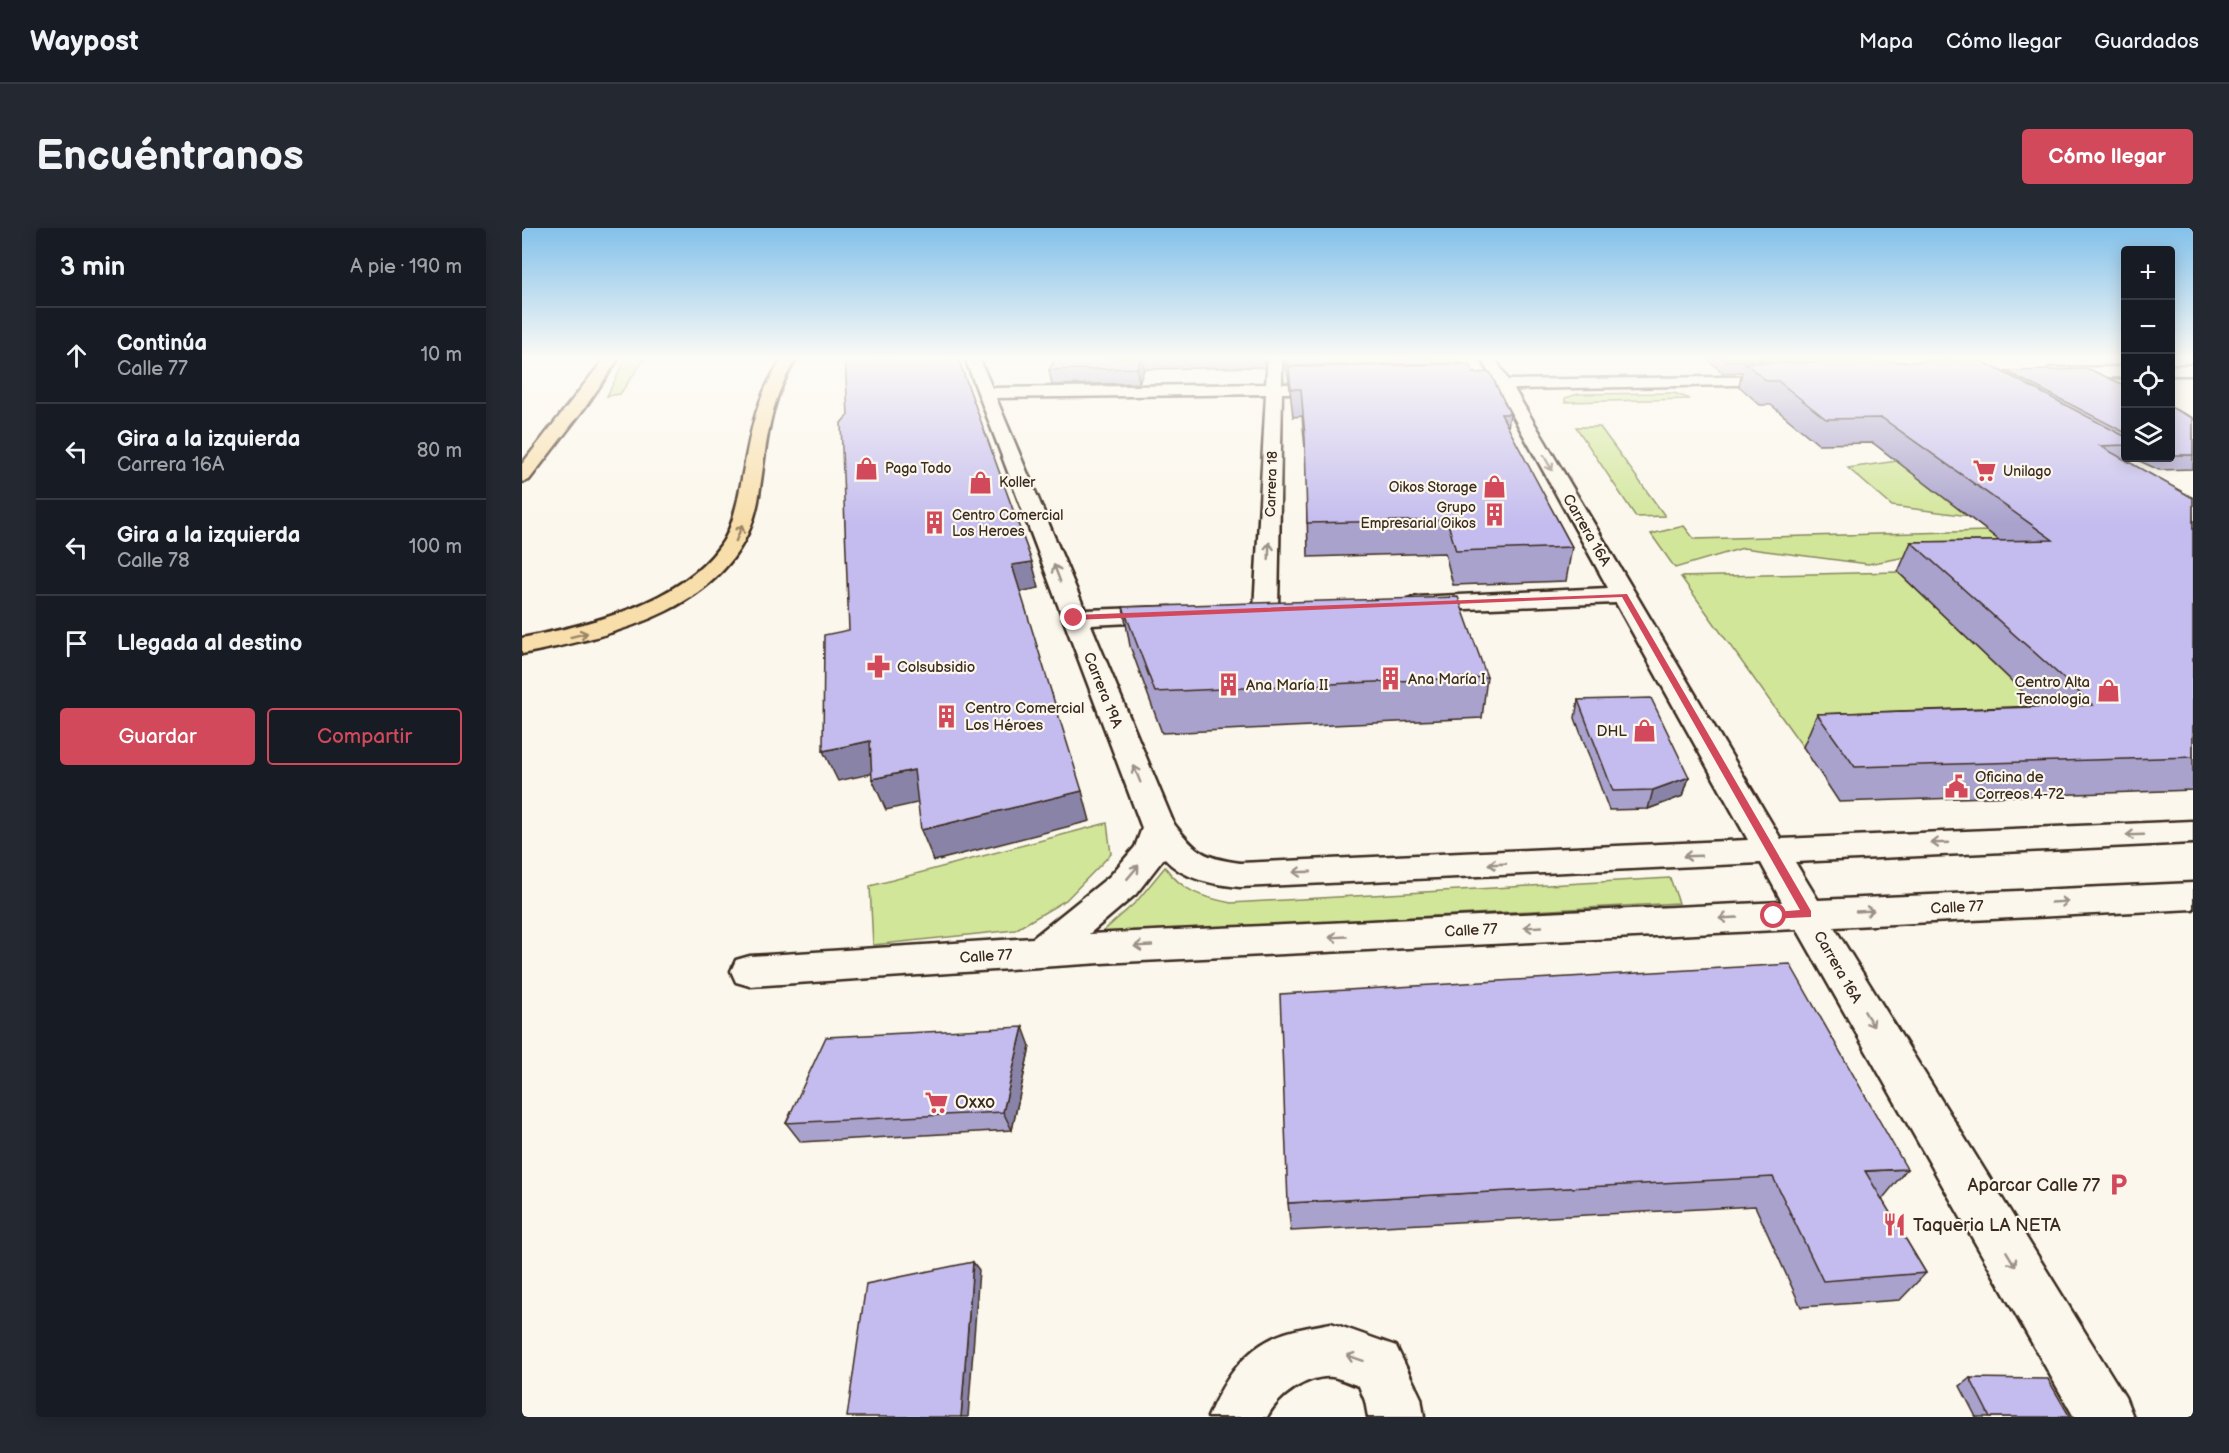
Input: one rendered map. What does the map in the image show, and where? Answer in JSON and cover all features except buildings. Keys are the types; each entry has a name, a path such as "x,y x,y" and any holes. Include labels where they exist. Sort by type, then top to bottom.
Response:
{"main road":[{"path":"522,476 572,413"},
{"path":"522,646 596,630 644,611 700,581 730,553 744,518 757,437 763,413"}],"street":[{"name":"Carrera 19A","path":"994,413 1159,828"},
{"name":"Carrera 18","path":"1267,610 1274,413"},
{"name":"Carrera 16A","path":"1519,413 1807,914 2105,1417"},
{"path":"1398,604 1624,595"},
{"path":"1074,618 1198,613"},
{"path":"1159,828 1186,862 1209,871 1240,875 2193,832"},
{"path":"1042,952 1123,885 1150,852 1159,828"},
{"name":"Calle 77","path":"750,970 1042,952 2193,896"},
{"path":"1236,1417 1253,1387 1285,1360 1331,1350 1377,1365 1393,1398 1396,1417"}],"green space":[{"path":"1576,427 1600,427 1665,516 1636,517"},
{"path":"1897,461 1969,516 1892,506 1848,468"},
{"path":"1684,526 1694,539 1988,531 1999,540 1868,564 1743,548 1675,568 1651,534"},
{"path":"1898,572 2071,738 1803,747 1681,577"},
{"path":"1107,823 1111,854 1066,900 1015,930 873,945 870,886"},
{"path":"1165,867 1186,888 1231,903 1670,878 1679,903 1100,934 1137,901"}],"place":[{"name":"Paga Todo","path":"867,468"},
{"name":"Unilago","path":"1985,471"},
{"name":"Koller","path":"981,482"},
{"name":"Oikos Storage","path":"1495,487"},
{"name":"Grupo Empresarial Oikos","path":"1494,515"},
{"name":"Centro Comercial Los Heroes","path":"934,523"},
{"name":"Colsubsidio","path":"879,667"},
{"name":"Ana María I","path":"1390,679"},
{"name":"Ana María II","path":"1228,685"},
{"name":"Centro Alta Tecnologia","path":"2108,691"},
{"name":"Centro Comercial Los Héroes","path":"947,717"},
{"name":"DHL","path":"1645,731"},
{"name":"Oficina de Correos 4-72","path":"1957,786"},
{"name":"Oxxo","path":"937,1102"},
{"name":"Aparcar Calle 77","path":"2118,1185"},
{"name":"Taqueria LA NETA","path":"1895,1225"}],"route":[{"path":"1074,618 1624,595 1807,914 1774,916"}]}
